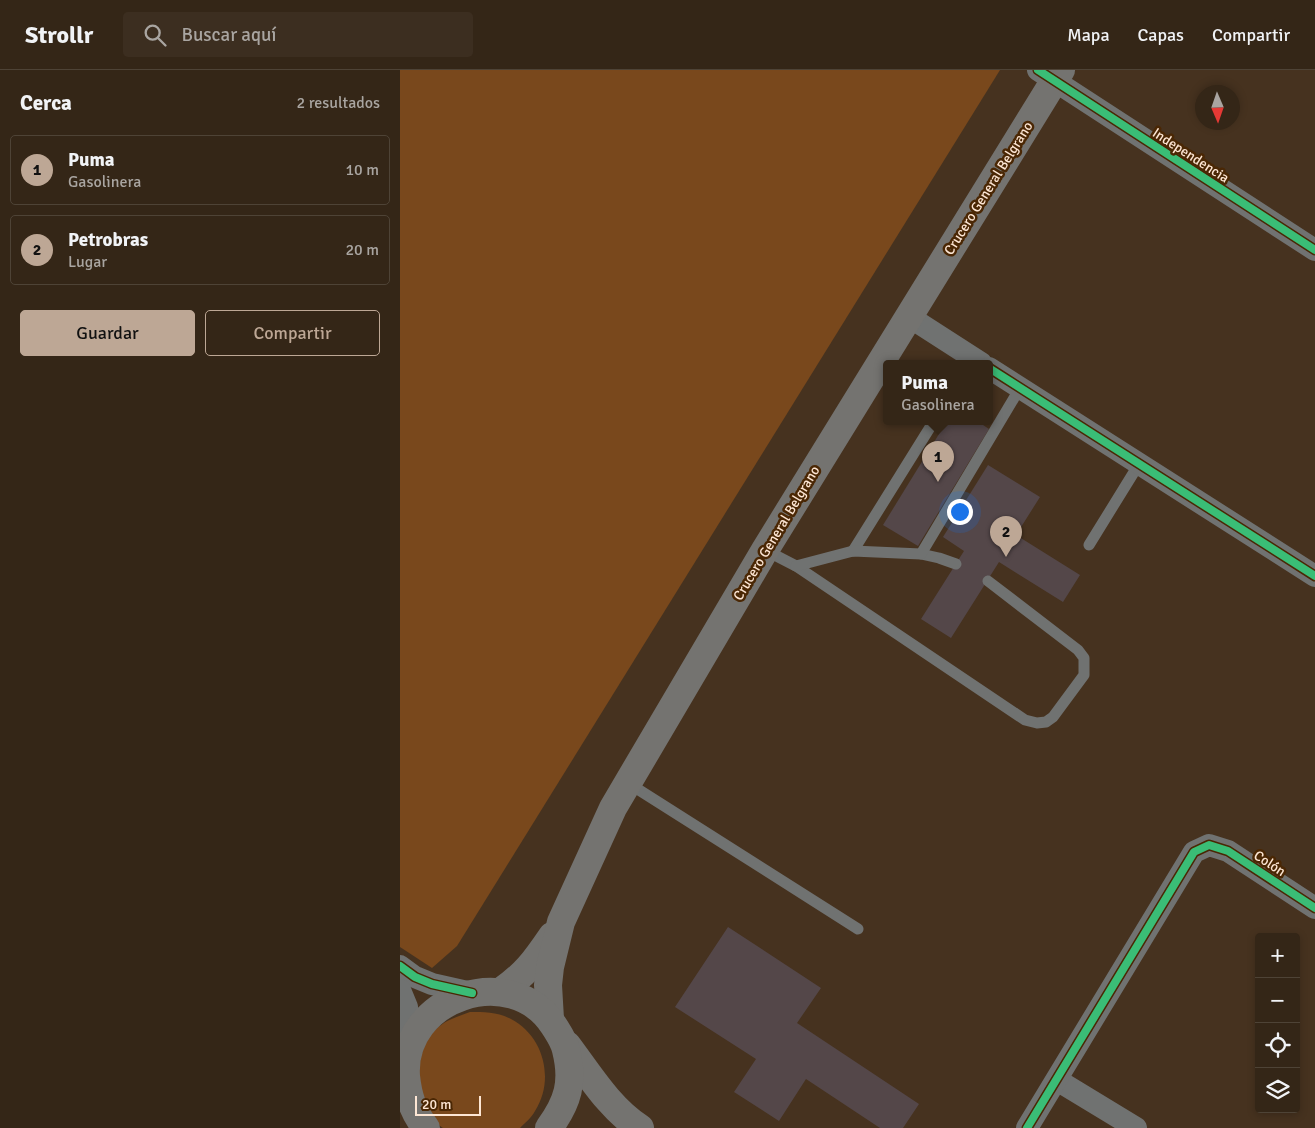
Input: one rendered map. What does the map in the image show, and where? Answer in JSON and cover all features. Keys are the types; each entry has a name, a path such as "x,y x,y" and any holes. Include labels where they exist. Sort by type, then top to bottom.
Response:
{"main road":[{"name":"Crucero General Belgrano","path":"549,1128 560,1113 569,1090 570,1065 557,1030 548,985 550,966 561,922 614,808 765,550 908,316 1051,73"},
{"path":"500,992 518,979 531,966 561,922"},
{"path":"415,1123 408,1094 406,1060 426,1019 447,1002 472,993 500,992 535,1006 557,1030 609,1101 640,1128"}],"street":[{"name":"Independencia","path":"1051,73 1315,250"},
{"path":"908,316 974,360"},
{"path":"993,372 1315,576"},
{"name":"Colón","path":"1057,1080 1194,852 1209,845 1228,851 1315,908"},
{"path":"400,966 424,981 472,993"},
{"path":"400,990 407,1007 406,1060"},
{"path":"1027,1128 1057,1080 1136,1128"}],"lane":[{"path":"921,554 1020,388"},
{"path":"853,551 932,425"},
{"path":"1089,545 1139,464"},
{"path":"765,550 796,566 1025,720 1037,723 1046,722 1053,717 1084,675 1084,658 1078,650 988,581"},
{"path":"796,566 853,551 921,554 956,564"},
{"path":"628,783 858,929"}],"shaded area":[{"path":"400,70 1000,70 457,946 432,968 400,947"},
{"path":"470,1012 486,1012 511,1019 531,1036 538,1047 545,1073 544,1086 541,1099 535,1111 520,1128 443,1128 423,1106 418,1090 418,1076 425,1044 433,1032 445,1022"}],"building":[{"path":"945,425 983,425 989,429 918,546 883,525"},
{"path":"988,465 1040,497 1016,535 1080,575 1063,602 999,562 951,638 921,619 964,551 943,537"},
{"path":"728,927 821,988 797,1023 919,1104 903,1128 880,1128 806,1079 779,1121 734,1092 756,1059 675,1007"}],"cycle path":[{"path":"1038,70 1315,250"},
{"path":"993,371 1315,576"},
{"path":"1027,1128 1194,852 1209,845 1228,851 1315,908"},
{"path":"400,966 415,977 432,984 472,993"}],"place":[{"name":"Puma","path":"938,482"},
{"name":"Petrobras","path":"1006,557"}]}
